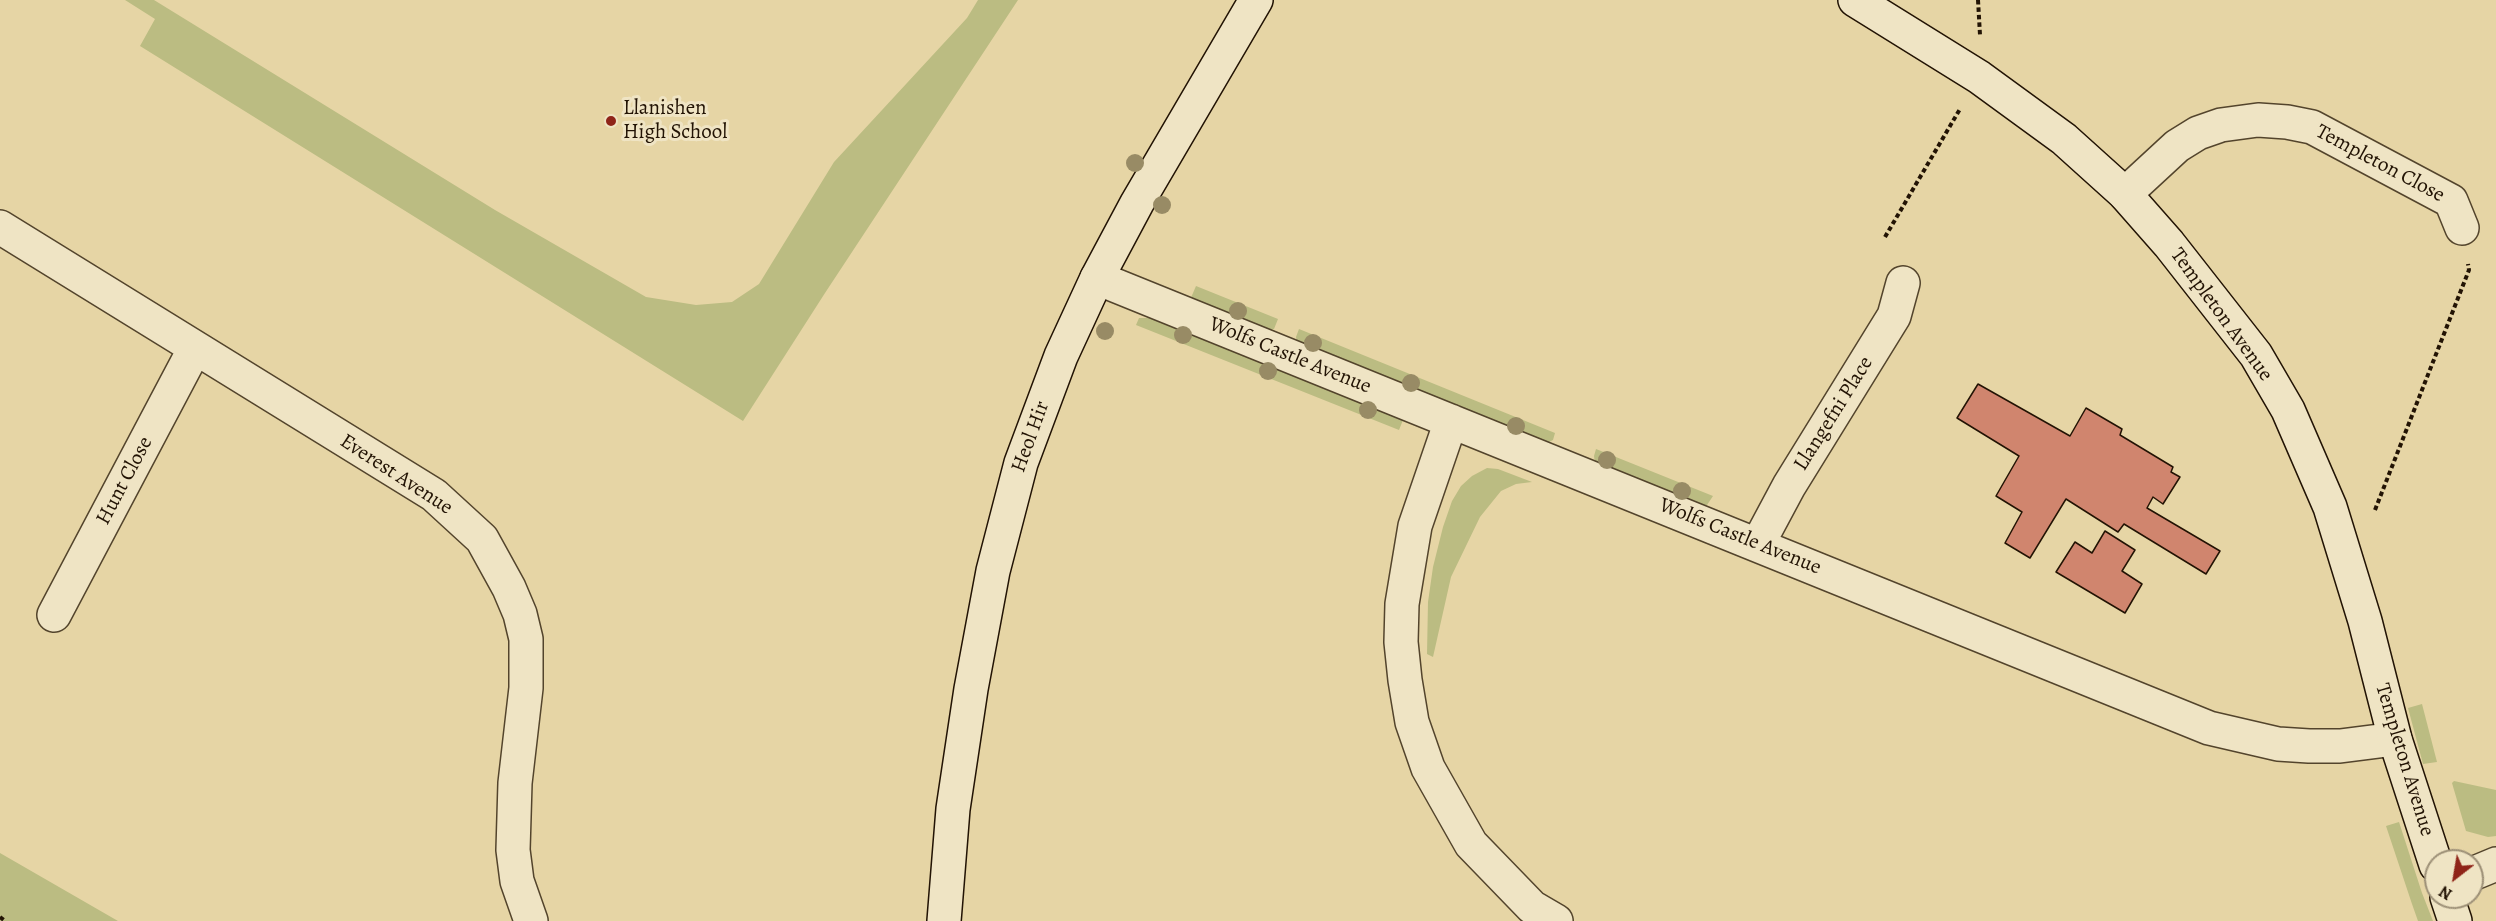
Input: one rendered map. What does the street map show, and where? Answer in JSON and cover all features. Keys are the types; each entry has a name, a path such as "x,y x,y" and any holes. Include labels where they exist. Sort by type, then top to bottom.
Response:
{"street":[{"name":"Heol Hir","path":"944,921 953,809 980,635 1008,507 1021,463 1061,356 1097,278 1153,176 1256,0"},
{"name":"Templeton Avenue","path":"1856,0 1979,77 2056,133 2125,194 2169,244 2256,355 2288,410 2330,507 2365,621 2395,740 2431,849"},
{"name":"Templeton Close","path":"2125,194 2177,146 2198,133 2221,125 2258,120 2287,122 2312,127 2451,201 2462,228"},
{"name":"Everest Avenue","path":"0,227 434,495 482,539 496,562 520,614 526,639 526,688 513,804 513,850 517,881 531,921"},
{"name":"Wolfs Castle Avenue","path":"1097,278 2209,728 2278,744 2340,746 2395,740"},
{"name":"Llangefni Place","path":"1758,544 1789,486 1894,316 1903,283"},
{"name":"Hunt Close","path":"54,615 195,348"},
{"path":"1451,421 1415,526 1402,604 1401,642 1412,722 1428,768 1471,844 1532,907 1556,921"}],"path":[{"path":"1978,0 1980,39"},
{"path":"1885,237 1979,77"},
{"path":"2375,510 2469,270 2462,228"},
{"path":"0,917 5,921"}],"green space":[{"path":"125,0 154,0 495,210 646,297 696,305 732,302 759,284 834,162 967,18 978,0 1018,0 743,421 140,46 155,19"},
{"path":"1196,286 1278,319 1274,329 1267,331 1190,300"},
{"path":"1139,318 1155,318 1398,415 1403,420 1399,430 1136,325"},
{"path":"1299,329 1555,433 1553,440 1547,443 1297,344 1296,337"},
{"path":"1596,449 1713,496 1707,505 1700,506 1595,464"},
{"path":"1487,468 1498,469 1532,482 1516,484 1501,491 1480,517 1451,577 1433,657 1427,654 1428,602 1433,567 1443,527 1452,501 1461,486 1472,476"},
{"path":"2422,704 2437,762 2423,764 2408,708"},
{"path":"2454,781 2496,790 2496,836 2488,837 2466,831 2452,783"},
{"path":"2399,822 2424,898 2424,909 2428,909 2433,921 2418,921 2386,826"},
{"path":"0,853 118,921 0,921"}],"building":[{"path":"1978,384 2070,436 2086,408 2122,429 2120,435 2173,467 2171,472 2180,477 2163,504 2153,497 2147,508 2220,551 2206,574 2124,524 2118,532 2066,499 2030,558 2005,543 2022,512 1996,496 2019,456 1957,418"},
{"path":"2105,531 2135,550 2122,571 2142,584 2125,613 2056,572 2075,542 2092,553"}],"place":[{"name":"Llanishen High School","path":"611,121"}]}
